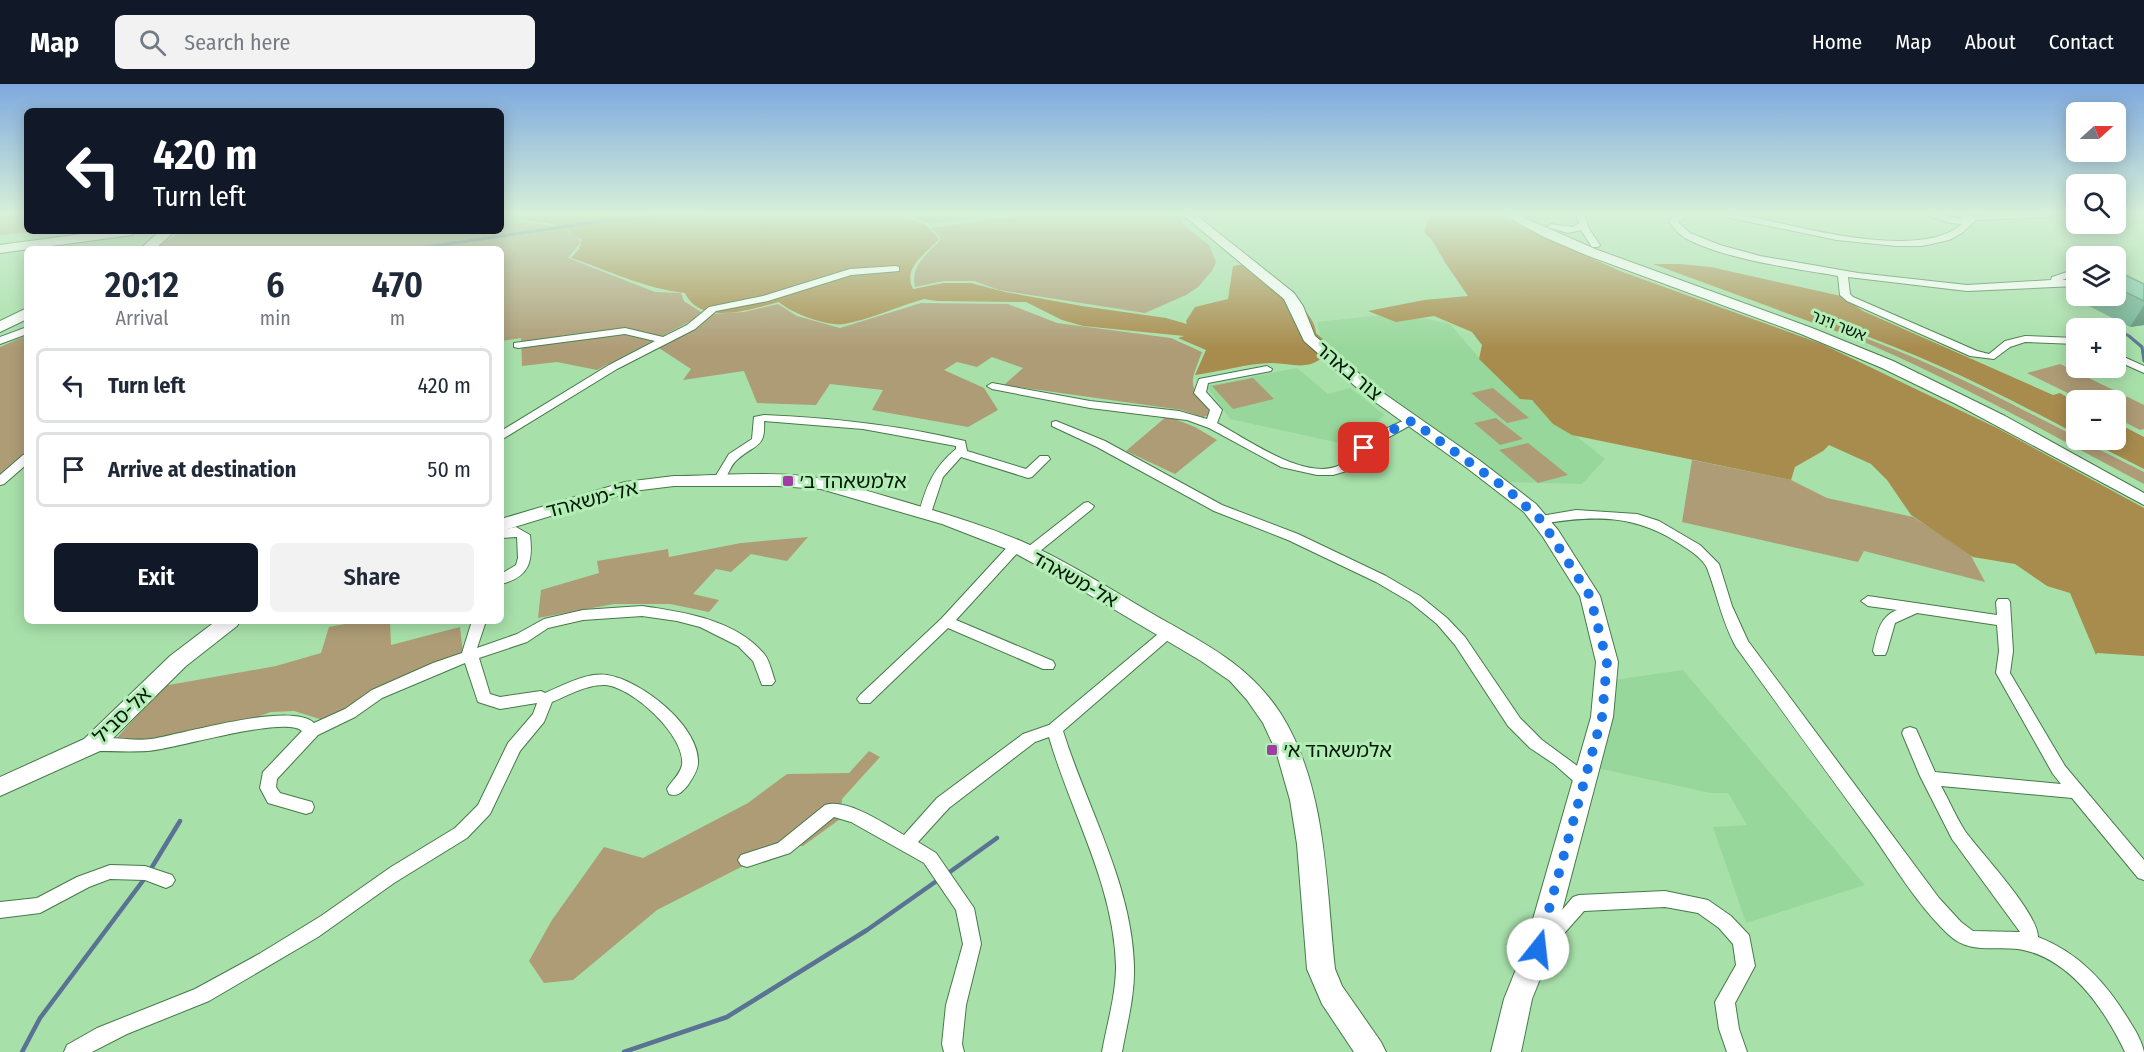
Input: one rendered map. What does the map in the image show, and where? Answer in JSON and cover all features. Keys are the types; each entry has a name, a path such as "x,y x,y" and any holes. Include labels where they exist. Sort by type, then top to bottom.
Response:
{"main road":[{"path":"0,320 24,308"},
{"path":"0,327 24,315"}],"street":[{"name":"צור באהר","path":"1244,259 1298,306 1302,327 1309,338 1370,391 1530,508 1541,520 1590,596 1607,662 1602,717 1538,949 1524,978 1515,1009 1506,1052"},
{"name":"אשר וינר","path":"1609,259 1816,335 1890,366 1981,410 2144,500"},
{"name":"אשר וינר","path":"1633,259 1895,357 2000,410 2144,488"},
{"path":"1770,259 1900,283 1998,288 2044,282 2066,282"},
{"path":"504,434 613,367 691,327 713,309 765,298 850,272 896,269"},
{"path":"1843,274 1845,295 1850,299 1974,354 1990,357 2007,344 2017,340 2066,341"},
{"path":"2044,282 2066,275"},
{"path":"0,341 24,331"},
{"path":"518,345 625,331 666,340"},
{"path":"2126,361 2144,370"},
{"path":"1210,425 1216,410 1200,393 1203,381 1267,369"},
{"path":"992,386 1123,409 1186,415 1210,425 1263,454 1314,472 1347,468 1356,461 1364,448 1383,434 1412,421"},
{"path":"718,482 735,455 756,443 759,437 758,419 764,418 824,421 890,429 959,444 1028,474 1044,459"},
{"path":"504,425 519,424"},
{"path":"1056,424 1101,444 1218,508 1293,537 1381,579 1415,599 1442,621 1460,641 1514,722 1536,744 1585,781"},
{"path":"925,513 934,479 959,444"},
{"path":"0,481 24,461"},
{"name":"אל-משאהד","path":"504,524 630,486 674,481 778,481 822,484 949,520 1023,549 1169,632 1238,676 1255,694 1273,720 1288,751 1302,800 1310,844 1321,969 1332,995 1371,1052"},
{"path":"865,699 1023,549 1088,506"},
{"path":"1541,520 1576,514 1632,517 1654,524 1695,548 1712,564 1725,606 1741,644 1868,816 1956,930 1975,940 1995,943 2017,940 2029,943 2059,956 2104,996 2121,1022 2135,1052"},
{"path":"504,534 520,532 523,535 526,560 522,569 504,578"},
{"path":"1868,601 2004,621"},
{"path":"2003,602 2006,651 2003,673 2059,770 2144,873"},
{"path":"1880,651 1888,620 1893,615 1920,609"},
{"path":"306,807 274,798 268,788 269,777 312,731 350,713 377,694 438,667 522,638 544,624 583,615 642,611 678,616 705,624 743,642 760,659 767,681"},
{"path":"946,622 1048,665"},
{"name":"אל-סביל","path":"0,787 92,745 178,661 226,624"},
{"path":"478,624 470,656 483,698 489,702 500,703 534,696 545,699 590,682 604,680 633,689 680,732 690,762 685,777 675,789"},
{"path":"906,844 951,796 1029,738 1055,729 1169,632"},
{"path":"74,1052 109,1030 201,995 276,953 327,922 411,862 446,845 465,831 481,814 515,744 542,713 545,699"},
{"path":"92,745 149,745 270,721 296,721 305,724 312,731"},
{"path":"1055,729 1063,762 1106,874 1122,936 1125,965 1123,994 1112,1052"},
{"path":"1910,734 1929,778 1958,834 2021,917 2029,931 2029,943"},
{"path":"1929,778 2077,792"},
{"path":"747,860 784,848 831,810 855,816 930,858 965,908 972,944 956,1005 952,1044 954,1052"},
{"path":"0,910 40,905 83,882 110,872 145,873 166,879"},
{"path":"1538,949 1579,903 1665,899 1702,906 1725,922 1742,941 1746,966 1725,1002 1729,1029 1737,1052"}],"shaded area":[{"path":"504,259 571,259 655,292 681,293 684,301 704,314 597,370 557,362 522,366 521,338 504,341"},
{"path":"574,259 919,259 911,274 910,281 913,289 944,283 971,283 1005,292 1166,318 1187,324 1186,321 1195,307 1228,299 1233,266 1250,263 1300,305 1314,324 1316,333 1324,340 1316,344 1322,358 1310,364 1263,363 1195,375 1206,350 1178,338 1184,336 1083,326 1062,320 1026,302 924,299 863,319 837,324 810,318 779,302 742,311 715,313 703,310 685,293 641,283"},
{"path":"923,259 1215,259 1216,262 1212,271 1198,287 1186,295 1145,313 999,290 974,281 944,281 915,287 915,272"},
{"path":"1443,259 1594,259 1620,271 1822,344 1999,429 2144,508 2144,656 2097,653 2096,655 2070,593 2047,586 2015,564 1973,557 1911,515 1887,480 1871,464 1829,445 1795,467 1791,480 1572,435 1553,424 1532,400 1520,399 1479,359 1482,345 1472,332 1434,316 1396,322 1368,311 1424,300 1468,296"},
{"path":"1653,264 1711,267 1841,296 1863,311 2053,395 2060,393 2066,396 2066,429 1991,390 1903,350 1843,328 1841,333"},
{"path":"921,303 1008,304 1057,323 1171,338 1202,352 1194,373 1193,385 1212,414 1203,417 1182,410 1004,385 1023,368 992,357 977,367 957,362 944,370 984,388 998,410 968,427 872,410 883,390 830,384 816,405 757,403 744,371 683,380 691,369 659,348 688,333 711,314 744,312 778,304 797,316 840,328"},
{"path":"1400,313 1450,324 1479,358 1605,459 1582,484 1510,482 1385,398 1323,347 1317,322"},
{"path":"1848,332 1907,354 1992,394 2066,432 2066,442 1960,387 1847,335"},
{"path":"24,336 24,455 0,475 0,347"},
{"path":"2060,364 2066,367 2066,378 2089,378 2113,390 2066,390 2066,392 2027,373"},
{"path":"1297,368 1328,394 1350,388 1385,415 1359,435 1363,441 1353,446 1230,419 1206,386"},
{"path":"1253,378 1274,399 1233,409 1212,386"},
{"path":"1493,388 1529,418 1507,423 1471,393"},
{"path":"2126,396 2144,405 2144,429 2140,430 2126,423"},
{"path":"1167,416 1195,427 1217,440 1175,474 1126,451"},
{"path":"1496,418 1523,439 1500,445 1474,423"},
{"path":"2126,428 2144,437 2144,469 2107,450 2126,450"},
{"path":"1528,443 1568,475 1538,483 1499,450"},
{"path":"2081,450 2100,450 2144,472 2144,484"},
{"path":"1692,460 1791,480 1827,498 1913,517 1969,552 1985,582 1864,551 1858,562 1682,522"},
{"path":"808,537 787,561 751,554 731,572 716,569 693,594 719,600 709,612 670,604 614,604 538,618 541,590 599,573 597,561 668,549 669,557 741,543"},
{"path":"345,624 390,624 391,645 460,627 463,653 349,711 323,720 294,711 271,712 234,725 138,748 116,739 163,686 276,666 321,653 329,627"},
{"path":"1683,670 1865,885 1746,923 1713,827 1747,825 1728,793 1710,793 1597,768 1613,680"},
{"path":"869,751 880,757 842,799 840,819 803,846 786,844 657,910 573,980 544,983 529,961 552,920 604,847 643,858 748,803 787,774 849,773"}],"building":[{"path":"2126,275 2144,284 2144,301 2126,292"}],"waterway":[{"path":"2126,334 2142,347 2144,361"},
{"path":"149,872 180,821"},
{"path":"947,874 997,838"},
{"path":"22,1052 40,1018 145,878"},
{"path":"624,1052 727,1017 867,930 938,880"}],"place":[{"name":"אלמשאהד ב׳","path":"788,481"},
{"name":"אלמשאהד א׳","path":"1272,750"}],"route":[{"path":"1364,448 1383,434 1412,421 1530,508 1551,534 1590,596 1607,662 1602,717 1538,949"}]}
